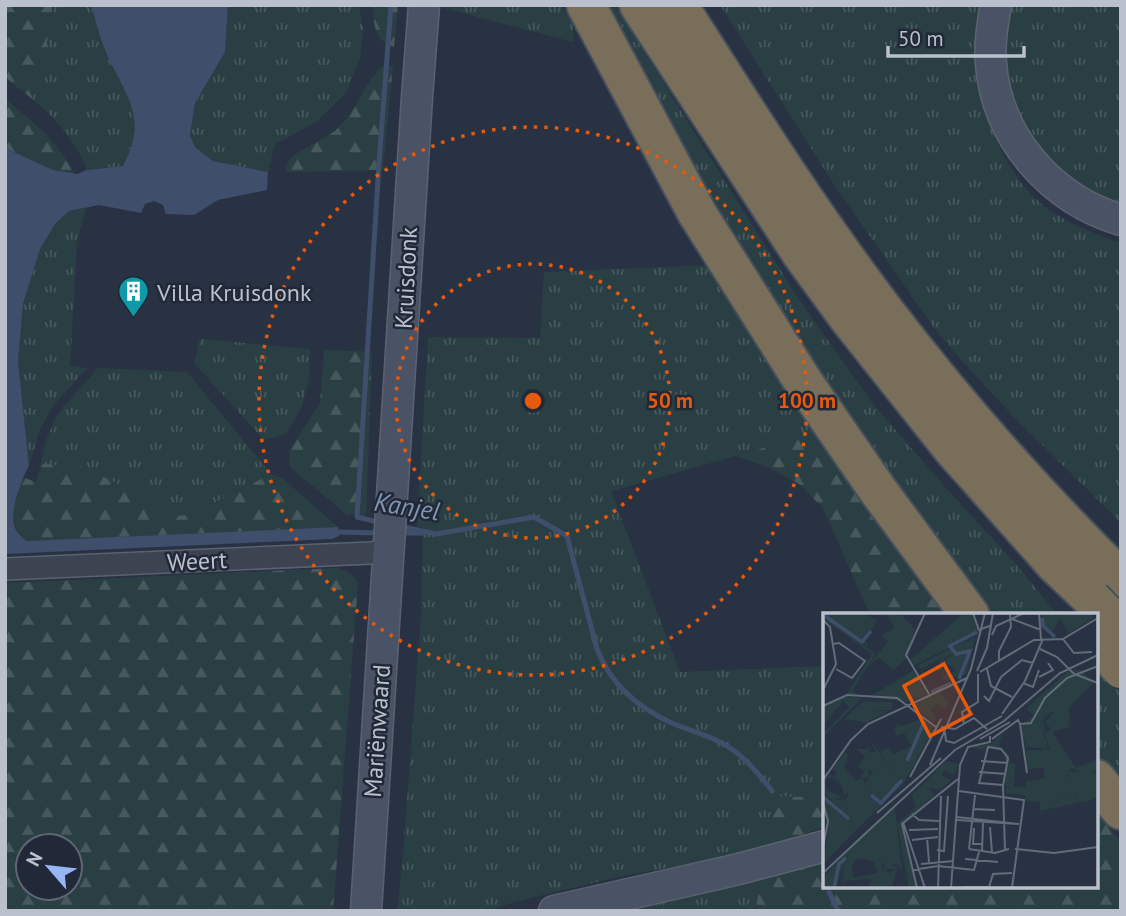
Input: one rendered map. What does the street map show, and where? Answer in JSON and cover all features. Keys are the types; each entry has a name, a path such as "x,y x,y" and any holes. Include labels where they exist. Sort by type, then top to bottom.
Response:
{"highway":[{"path":"586,5 697,213 812,394 877,489 969,613"},
{"path":"639,5 800,253 850,320 951,447 1056,565 1100,595 1121,669"},
{"path":"678,5 827,233 886,312 958,403 1065,522 1100,595 1121,629"},
{"path":"1098,781 1121,810"}],"street":[{"name":"Kruisdonk","path":"388,550 424,5"},
{"path":"996,5 991,36 991,66 997,97 1012,134 1040,172 1059,189 1097,211 1121,220"},
{"name":"Weert","path":"5,569 371,553 388,550"},
{"name":"Mariënwaard","path":"366,911 388,550"},
{"path":"784,857 823,836"},
{"path":"554,911 705,877 823,847"}],"green space":[{"path":"5,5 50,5 49,34 32,99 5,77"},
{"path":"50,5 92,5 102,42 133,113 134,137 123,166 87,170 64,131 32,99 49,34"},
{"path":"228,5 359,5 363,29 360,59 346,93 316,122 275,144 268,172 213,161 195,147 190,135 195,103 225,52"},
{"path":"372,5 398,5 394,47 379,36"},
{"path":"445,5 561,5 573,25 573,42 444,8"},
{"path":"598,5 615,5 796,295 873,404 1056,613 985,613 927,536 708,207"},
{"path":"720,5 982,5 976,31 978,75 989,121 1009,164 1021,183 1045,207 1065,220 1121,243 1121,523 1012,415 934,328 837,189"},
{"path":"1008,5 1121,5 1121,205 1102,199 1056,169 1023,128 1005,75 1004,22"},
{"path":"385,66 393,66 383,170 285,172 288,161 294,155 335,131 349,116 371,79"},
{"path":"5,98 44,132 77,174 53,170 5,148"},
{"path":"86,208 77,242 70,366 87,368 52,407 39,432 29,466 18,361 23,304 40,249 55,224 69,211"},
{"path":"714,265 820,424 768,447 611,491 680,672 823,666 823,800 763,850 613,878 488,911 397,911 421,616 423,528 417,526 428,337 540,338 544,272"},
{"path":"200,339 310,349 309,380 301,409 286,434 264,440 194,363"},
{"path":"324,350 372,352 366,516 347,515 290,467 289,451 320,403"},
{"path":"98,368 187,372 271,474 191,515 164,516 147,499 41,464 45,443 56,416"},
{"path":"820,424 949,613 869,613 823,508 799,484 770,468 736,456 800,434"},
{"path":"41,464 79,466 147,499 164,516 191,515 271,474 282,478 338,527 26,541 15,527 14,509 22,477 36,482"},
{"path":"337,568 352,575 358,583 333,911 5,911 5,583"},
{"path":"1106,675 1121,693 1121,795 1098,766 1098,682"},
{"path":"776,796 823,798 823,827 763,850"},
{"path":"1098,814 1121,843 1121,911 756,911 759,882 823,859 823,888 1098,888"},
{"path":"759,882 756,911 612,911 623,908"}],"water":[{"path":"92,5 228,5 225,52 195,103 190,135 195,147 213,161 268,172 267,190 218,200 194,215 166,214 163,205 154,201 145,204 141,213 99,205 69,211 55,224 40,249 23,304 18,361 29,466 15,505 15,528 26,541 338,527 339,536 332,539 5,554 5,148 53,170 77,174 87,170 123,166 134,137 133,113 102,42"}],"waterway":[{"name":"Kanjel","path":"382,523 357,517 391,5"},
{"name":"Kanjel","path":"399,526 436,534 534,517 567,536 597,649 618,684 637,702 660,717 734,750 772,791"},
{"path":"334,532 380,533"},
{"path":"400,533 422,533"},
{"name":"Kanjel","path":"829,892 840,911"}],"place":[{"name":"Villa Kruisdonk","path":"134,319"}]}
